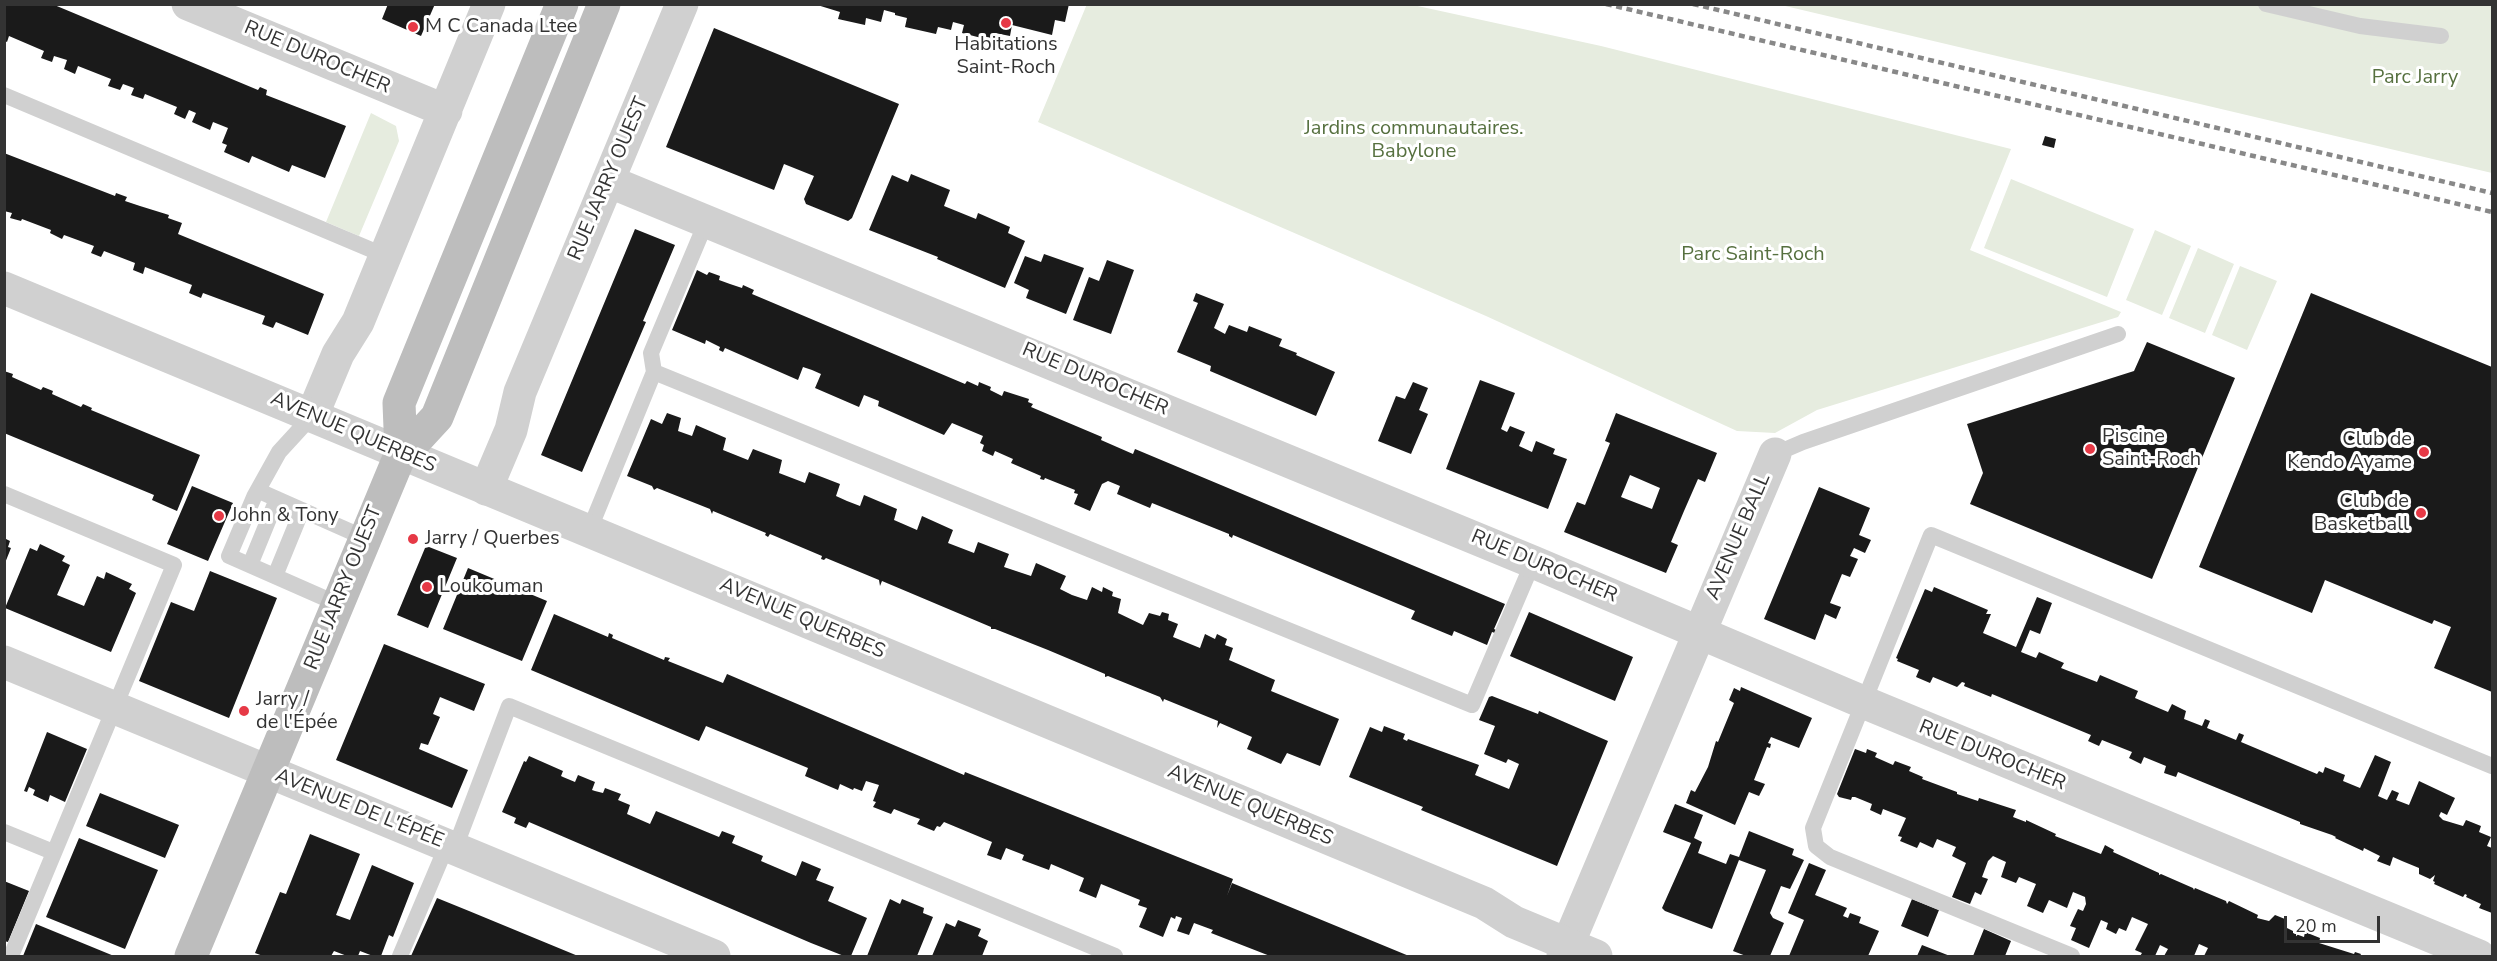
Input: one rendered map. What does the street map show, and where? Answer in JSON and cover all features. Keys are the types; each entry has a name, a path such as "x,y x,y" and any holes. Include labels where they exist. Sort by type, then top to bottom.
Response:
{"main road":[{"name":"RUE JARRY OUEST","path":"401,453 399,403 562,4"},
{"name":"RUE JARRY OUEST","path":"191,957 401,453 437,417 604,4"}],"street":[{"name":"RUE DUROCHER","path":"188,4 446,111"},
{"path":"312,416 338,354 358,322 489,4"},
{"name":"RUE JARRY OUEST","path":"486,489 511,430 520,392 682,4"},
{"name":"RUE DUROCHER","path":"608,181 1700,631 1863,702 2479,957"},
{"name":"AVENUE QUERBES","path":"4,288 1484,903 1514,922 1575,953"},
{"name":"AVENUE BALL","path":"1575,953 1700,631 1775,454"},
{"name":"AVENUE DE L'ÉPÉE","path":"4,663 451,846 714,957"}],"lane":[{"path":"2266,4 2360,26 2441,36"},
{"path":"4,95 386,256"},
{"path":"589,531 654,372 651,353 707,220"},
{"name":"AVENUE BALL","path":"1775,454 1803,442 2118,334"},
{"path":"654,372 1472,705 1533,562"},
{"path":"312,416 279,452 259,491 229,534 229,556 338,604"},
{"path":"259,491 365,538"},
{"path":"4,494 174,565 11,957"},
{"path":"249,565 277,499"},
{"path":"275,576 302,510"},
{"path":"2072,957 1830,857 1816,846 1813,828 1931,535 2493,766"},
{"path":"400,957 451,846 509,706 1115,957"},
{"path":"4,832 53,852"}],"green space":[{"path":"1087,4 1413,5 1601,46 2011,149 1970,250 2121,312 2118,317 1817,410 1775,433 1737,431 1486,316 1038,122"},
{"name":"Parc Jarry","path":"1781,5 2492,5 2492,173"},
{"path":"371,113 396,126 399,141 359,236 326,222"},
{"path":"2011,179 2134,229 2107,297 1984,248"},
{"path":"2155,230 2191,246 2162,315 2126,300"},
{"path":"2198,248 2234,264 2205,333 2169,318"},
{"path":"2240,266 2277,281 2247,350 2212,335"}],"building":[{"path":"5,4 52,4 258,90 260,87 267,90 266,95 346,126 325,178 292,165 289,172 252,156 249,163 224,152 227,145 222,143 228,128 213,122 210,130 192,122 196,113 189,110 185,119 174,114 177,107 145,94 143,99 131,95 134,88 123,84 120,90 108,86 111,79 78,66 75,74 64,69 67,60 54,56 52,62 41,58 44,51 9,36 7,42 5,41"},
{"name":"M C Canada Ltee","path":"388,4 435,4 421,36 382,19"},
{"name":"Habitations Saint-Roch","path":"814,4 1069,4 1065,22 1055,20 1052,35 1012,25 1010,36 995,33 993,41 962,33 964,25 953,22 951,30 938,27 936,34 905,27 907,18 884,10 881,22 866,18 865,25 838,19 840,12"},
{"path":"714,28 899,104 852,218 848,221 806,204 804,199 814,176 784,164 774,190 666,147"},
{"path":"2045,136 2056,139 2054,148 2042,145"},
{"path":"4,153 115,196 116,193 127,197 125,201 169,215 168,218 182,223 178,234 324,294 308,335 276,322 273,328 262,324 265,316 203,293 201,298 189,293 192,285 145,267 143,274 133,270 135,263 104,251 101,257 91,253 94,246 64,235 62,239 50,233 51,230 22,219 21,221 10,218 12,213 4,211"},
{"path":"911,174 950,190 944,206 976,219 978,213 1010,227 1008,233 1025,241 1005,288 937,259 938,257 869,230 892,175 908,182"},
{"path":"635,229 675,245 643,321 646,322 582,472 541,455"},
{"path":"1044,254 1084,268 1066,314 1026,298 1029,290 1014,283 1025,256 1041,262"},
{"path":"1107,260 1134,270 1111,334 1073,320 1089,277 1099,281"},
{"path":"697,270 707,275 709,272 720,276 719,280 742,288 743,285 754,290 752,294 965,384 967,381 978,386 979,382 991,387 990,390 1002,396 1004,391 1029,399 1028,402 1033,404 1031,407 1102,437 1101,440 1133,454 1135,449 1505,604 1494,629 1495,633 1492,632 1487,645 1454,631 1452,636 1411,619 1415,611 1233,535 1232,538 1229,534 1152,503 1150,508 1117,494 1120,486 1108,481 1102,484 1090,511 1074,504 1078,494 1074,493 1075,490 1045,478 1040,479 1041,476 1011,463 1013,459 995,451 993,456 982,451 984,445 980,443 983,436 952,423 944,435 878,406 879,401 864,395 859,407 815,388 821,374 812,370 803,367 798,380 725,348 723,352 719,350 720,347 706,340 705,344 672,330"},
{"path":"1196,293 1224,304 1214,328 1225,334 1229,325 1247,332 1249,326 1282,339 1279,346 1335,372 1316,416 1210,371 1211,366 1177,352 1198,303 1193,301"},
{"path":"2311,293 2492,367 2492,692 2434,668 2451,627 2434,620 2432,624 2325,580 2312,613 2199,567"},
{"name":"Piscine Saint-Roch","path":"2147,342 2235,378 2152,579 1970,504 1983,473 1967,424 2134,371"},
{"path":"4,371 41,390 43,387 53,391 52,394 81,407 83,404 92,408 91,410 200,455 177,511 152,500 154,495 4,433"},
{"path":"1480,380 1515,393 1501,429 1507,432 1510,426 1525,432 1519,446 1532,452 1536,441 1555,449 1553,454 1567,459 1548,509 1446,469"},
{"path":"1413,382 1428,388 1419,410 1428,414 1411,454 1378,441 1396,396 1405,399"},
{"path":"667,413 681,418 678,431 692,436 696,425 726,438 723,450 748,460 753,449 782,460 779,473 805,483 809,472 840,484 836,496 860,506 864,495 897,509 894,520 917,530 922,516 953,530 948,543 974,553 978,542 1009,554 1004,567 1031,576 1036,563 1066,576 1060,589 1072,595 1087,600 1092,587 1102,592 1103,587 1113,592 1112,596 1121,599 1118,613 1143,625 1149,613 1160,616 1162,612 1169,614 1168,620 1178,624 1173,637 1200,648 1205,634 1215,639 1217,634 1227,639 1225,645 1233,648 1229,660 1275,680 1271,691 1339,719 1320,766 1287,753 1281,764 1247,749 1252,737 1220,723 1217,728 1218,721 1164,699 1163,702 1160,697 1108,676 1105,677 1105,674 991,629 991,627 882,581 880,586 879,580 826,558 821,559 822,556 770,534 768,537 766,533 713,511 712,514 710,509 657,488 654,490 652,486 627,476 651,419 662,424"},
{"path":"1616,413 1717,453 1705,482 1698,479 1684,511 1671,542 1678,545 1666,573 1564,532 1577,502 1585,505 1610,443 1605,441","holes":["1630,475 1660,488 1652,509 1621,497"]},
{"path":"192,486 233,503 208,561 167,544"},
{"path":"1819,487 1870,508 1859,535 1871,540 1865,553 1854,548 1850,556 1858,559 1850,577 1842,574 1830,603 1841,607 1836,619 1825,614 1815,640 1764,619"},
{"path":"4,538 10,541 8,547 11,548 5,563"},
{"path":"40,544 65,556 62,561 70,565 57,595 84,606 97,576 104,579 106,572 132,584 129,589 136,593 111,652 5,608 30,548 37,551"},
{"name":"Loukouman","path":"429,547 457,558 428,628 397,615 425,548"},
{"path":"468,568 547,601 522,661 443,629"},
{"path":"210,571 277,598 229,718 139,681 171,602 194,611"},
{"path":"1934,587 1988,610 1986,614 1991,614 1983,633 2016,647 2037,597 2052,603 2040,634 2030,630 2021,652 2036,658 2039,652 2064,663 2061,668 2097,682 2100,675 2138,691 2135,698 2168,712 2172,704 2186,711 2184,719 2202,726 2205,719 2210,721 2207,728 2236,740 2239,733 2244,735 2241,742 2317,774 2319,771 2323,773 2325,767 2345,775 2343,781 2360,788 2375,755 2391,762 2378,796 2387,800 2392,790 2399,793 2396,800 2409,805 2419,781 2455,798 2447,815 2441,812 2439,816 2443,820 2463,826 2466,820 2481,826 2479,832 2491,837 2487,846 2492,848 2492,913 2479,908 2481,904 2466,897 2465,894 2463,897 2434,884 2435,875 2430,879 2419,874 2419,868 2393,857 2390,866 2377,861 2380,856 2364,848 2363,851 2332,835 2300,824 2300,822 2178,772 2176,777 2164,773 2166,766 2144,757 2141,764 2129,758 2132,752 2102,740 2099,746 2088,741 2091,735 1992,694 1991,697 1964,686 1965,683 1962,682 1957,687 1933,677 1930,683 1916,677 1919,670 1897,661 1896,658 1925,589 1932,592"},
{"path":"1529,612 1633,657 1615,701 1510,656"},
{"path":"554,614 608,637 609,633 613,635 612,638 664,660 665,657 670,658 668,661 723,683 727,674 964,775 965,772 1233,879 1227,896 1232,883 1409,956 1270,956 1211,933 1213,930 1194,923 1189,935 1177,931 1182,918 1176,916 1175,919 1171,917 1163,937 1139,927 1147,908 1138,905 1140,900 1101,884 1096,898 1079,891 1084,878 1051,864 1049,870 1022,860 1024,855 1006,848 1001,860 987,855 992,842 944,822 934,831 917,824 920,819 894,809 891,814 873,807 879,785 866,781 862,791 840,784 838,790 805,776 808,768 706,726 699,741 531,670"},
{"path":"384,644 485,684 474,711 440,697 433,714 440,717 428,745 421,743 419,749 468,770 452,808 336,760"},
{"path":"1741,687 1812,718 1799,748 1771,737 1768,743 1771,744 1770,748 1767,747 1754,780 1765,784 1759,796 1749,792 1735,825 1686,803 1691,790 1695,792 1708,767 1716,741 1718,742 1734,703 1729,700 1734,688 1740,691"},
{"path":"1492,696 1538,714 1539,711 1608,741 1557,866 1421,810 1423,807 1349,777 1370,727 1382,732 1384,726 1405,734 1403,739 1407,741 1408,739 1479,765 1475,775 1509,789 1519,764 1508,759 1506,763 1484,754 1495,726 1479,720 1489,697"},
{"path":"47,732 87,749 65,802 50,795 48,802 33,795 35,790 29,787 27,792 24,791"},
{"path":"1855,749 1866,753 1867,749 1877,753 1875,757 1893,765 1895,761 1911,767 1909,771 1923,777 1922,779 1957,792 1957,794 1978,801 1979,798 2016,810 2013,817 2026,822 2026,820 2056,834 2055,836 2101,854 2105,845 2114,850 2113,852 2159,875 2226,901 2227,904 2229,901 2258,915 2257,918 2269,921 2275,915 2285,919 2285,927 2293,933 2304,937 2305,932 2320,938 2319,943 2361,954 2360,956 2204,956 2208,948 2199,944 2194,956 2164,956 2168,949 2160,945 2155,956 2140,956 2142,953 2135,950 2148,924 2132,917 2126,931 2119,928 2116,934 2106,929 2108,923 2101,920 2089,948 2071,940 2076,928 2070,926 2078,909 2083,911 2086,904 2085,897 2073,892 2067,908 2049,900 2043,913 2027,906 2036,884 2019,877 2016,883 2001,877 2006,862 1993,856 1988,861 1982,877 1988,879 1981,895 1975,892 1970,904 1952,897 1966,863 1952,856 1956,847 1937,839 1933,848 1920,842 1917,848 1900,841 1902,837 1898,836 1906,818 1883,809 1881,815 1870,810 1872,804 1855,797 1851,800 1839,797 1837,794"},
{"path":"529,756 563,771 561,776 575,782 578,775 595,782 592,790 603,793 605,788 621,794 618,800 630,805 627,814 650,824 656,811 719,837 722,831 735,836 732,843 763,856 761,861 796,876 802,861 821,869 816,880 834,887 828,901 867,918 851,956 844,956 811,943 529,822 526,828 514,823 516,818 502,812 524,761 526,762"},
{"path":"100,793 179,825 165,858 86,826"},
{"path":"1675,804 1703,815 1694,838 1702,842 1698,853 1726,864 1730,854 1739,857 1749,831 1794,849 1792,855 1804,860 1790,889 1781,886 1770,913 1773,918 1784,923 1770,956 1746,956 1733,951 1766,870 1739,860 1712,929 1662,908 1691,843 1663,832"},
{"path":"310,834 360,854 336,915 350,920 372,865 414,883 393,937 389,935 381,956 373,956 360,951 358,956 347,956 334,951 331,956 263,956 255,953 280,892 286,894"},
{"path":"79,838 158,870 125,949 46,917"},
{"path":"1809,863 1826,870 1815,895 1847,908 1843,916 1848,918 1850,913 1861,917 1859,923 1879,931 1868,956 1789,956 1804,920 1788,913"},
{"path":"4,881 29,891 8,942 4,941"},
{"path":"437,898 469,911 578,956 411,956"},
{"path":"890,899 900,904 902,899 924,908 923,913 933,917 917,956 867,956"},
{"path":"1912,899 1939,910 1928,937 1901,926"},
{"path":"958,920 981,929 978,936 988,941 982,956 932,956 946,923 955,927"},
{"path":"36,924 114,956 23,956"},
{"path":"1984,929 2011,941 2005,956 1973,956"},
{"path":"1922,945 1950,956 1917,956"}],"railway":[{"path":"1606,4 2492,212"},
{"path":"1693,4 2492,193"}],"place":[{"name":"Habitations Saint-Roch","path":"1006,23"},
{"name":"M C Canada Ltee","path":"413,27"},
{"name":"Piscine Saint-Roch","path":"2090,449"},
{"name":"Club de Kendo Ayame","path":"2424,452"},
{"name":"Club de Basketball","path":"2421,513"},
{"name":"John & Tony","path":"219,516"},
{"name":"Jarry / Querbes","path":"413,539"},
{"name":"Loukouman","path":"427,587"},
{"name":"Jarry / de l'Épée","path":"244,711"}],"park label":[{"name":"Jardins communautaires. Babylone","path":"1414,140"},
{"name":"Parc Saint-Roch","path":"1753,255"}]}
